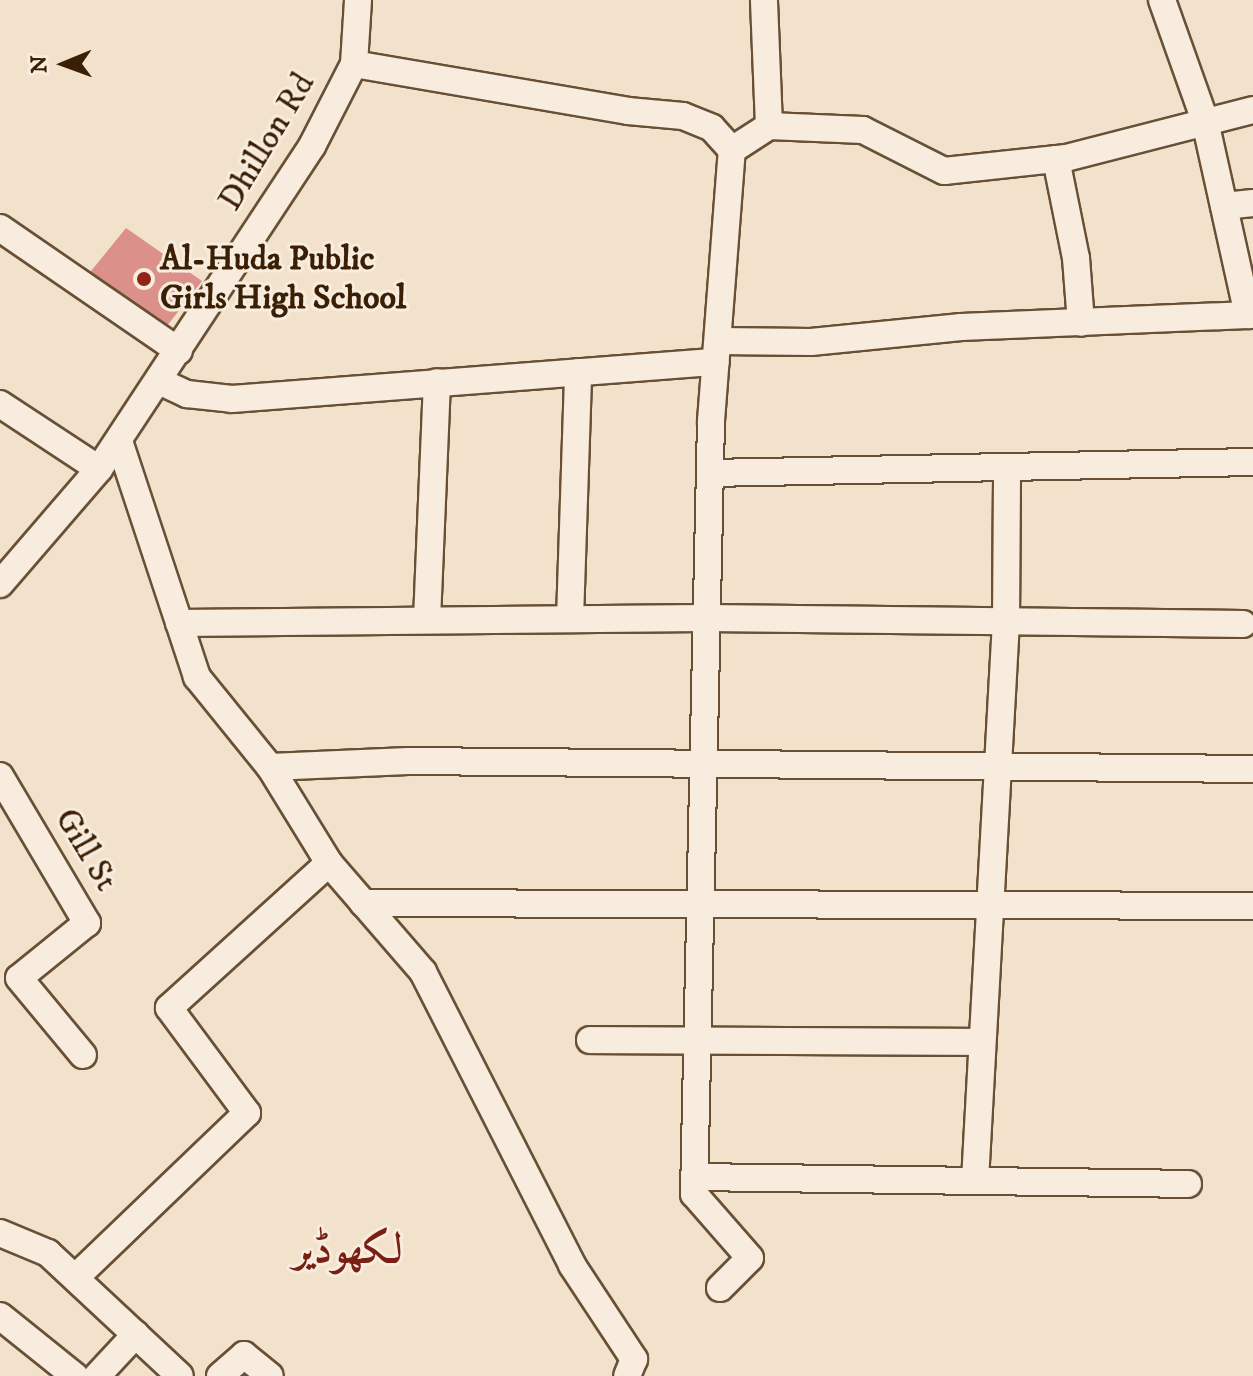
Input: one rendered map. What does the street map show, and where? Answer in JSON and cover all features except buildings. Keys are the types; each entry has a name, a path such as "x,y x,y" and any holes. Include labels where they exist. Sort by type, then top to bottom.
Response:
{"street":[{"name":"Dhillon Rd","path":"0,584 99,469 119,441 161,382 312,146 354,64 358,0"},
{"path":"764,0 769,126"},
{"path":"161,382 187,394 232,399 578,372 717,352 961,327 1251,315 1205,121 1162,0"},
{"path":"354,64 628,111 683,116 712,128 732,150 710,473 694,1194 750,1258 720,1288"},
{"path":"732,150 769,126 863,130 944,171 1056,159 1253,110"},
{"path":"1056,159 1076,258 1081,323"},
{"path":"1224,206 1253,203"},
{"path":"0,228 179,351"},
{"path":"570,619 578,372"},
{"path":"427,620 437,382"},
{"path":"0,404 99,469"},
{"path":"119,441 197,677 270,767 329,863 423,972 572,1265 634,1359 627,1376"},
{"path":"710,473 1007,470 1253,462"},
{"path":"975,1181 1006,622 1007,470"},
{"path":"179,623 707,618 1243,624"},
{"path":"270,767 408,761 703,767 1253,769"},
{"name":"Gill St","path":"0,776 87,923 19,978 83,1055"},
{"path":"76,1277 247,1113 169,1008 329,863"},
{"path":"363,903 1253,906"},
{"path":"590,1040 981,1042"},
{"path":"694,1177 1188,1184"},
{"path":"0,1233 48,1253 180,1376"},
{"path":"0,1316 75,1376"},
{"path":"97,1376 136,1334"},
{"path":"220,1376 244,1355 270,1376"}],"place":[{"name":"Al-Huda Public Girls High School","path":"144,279"}],"district":[{"name":"لکھوڈیر","path":"348,1250"}]}
